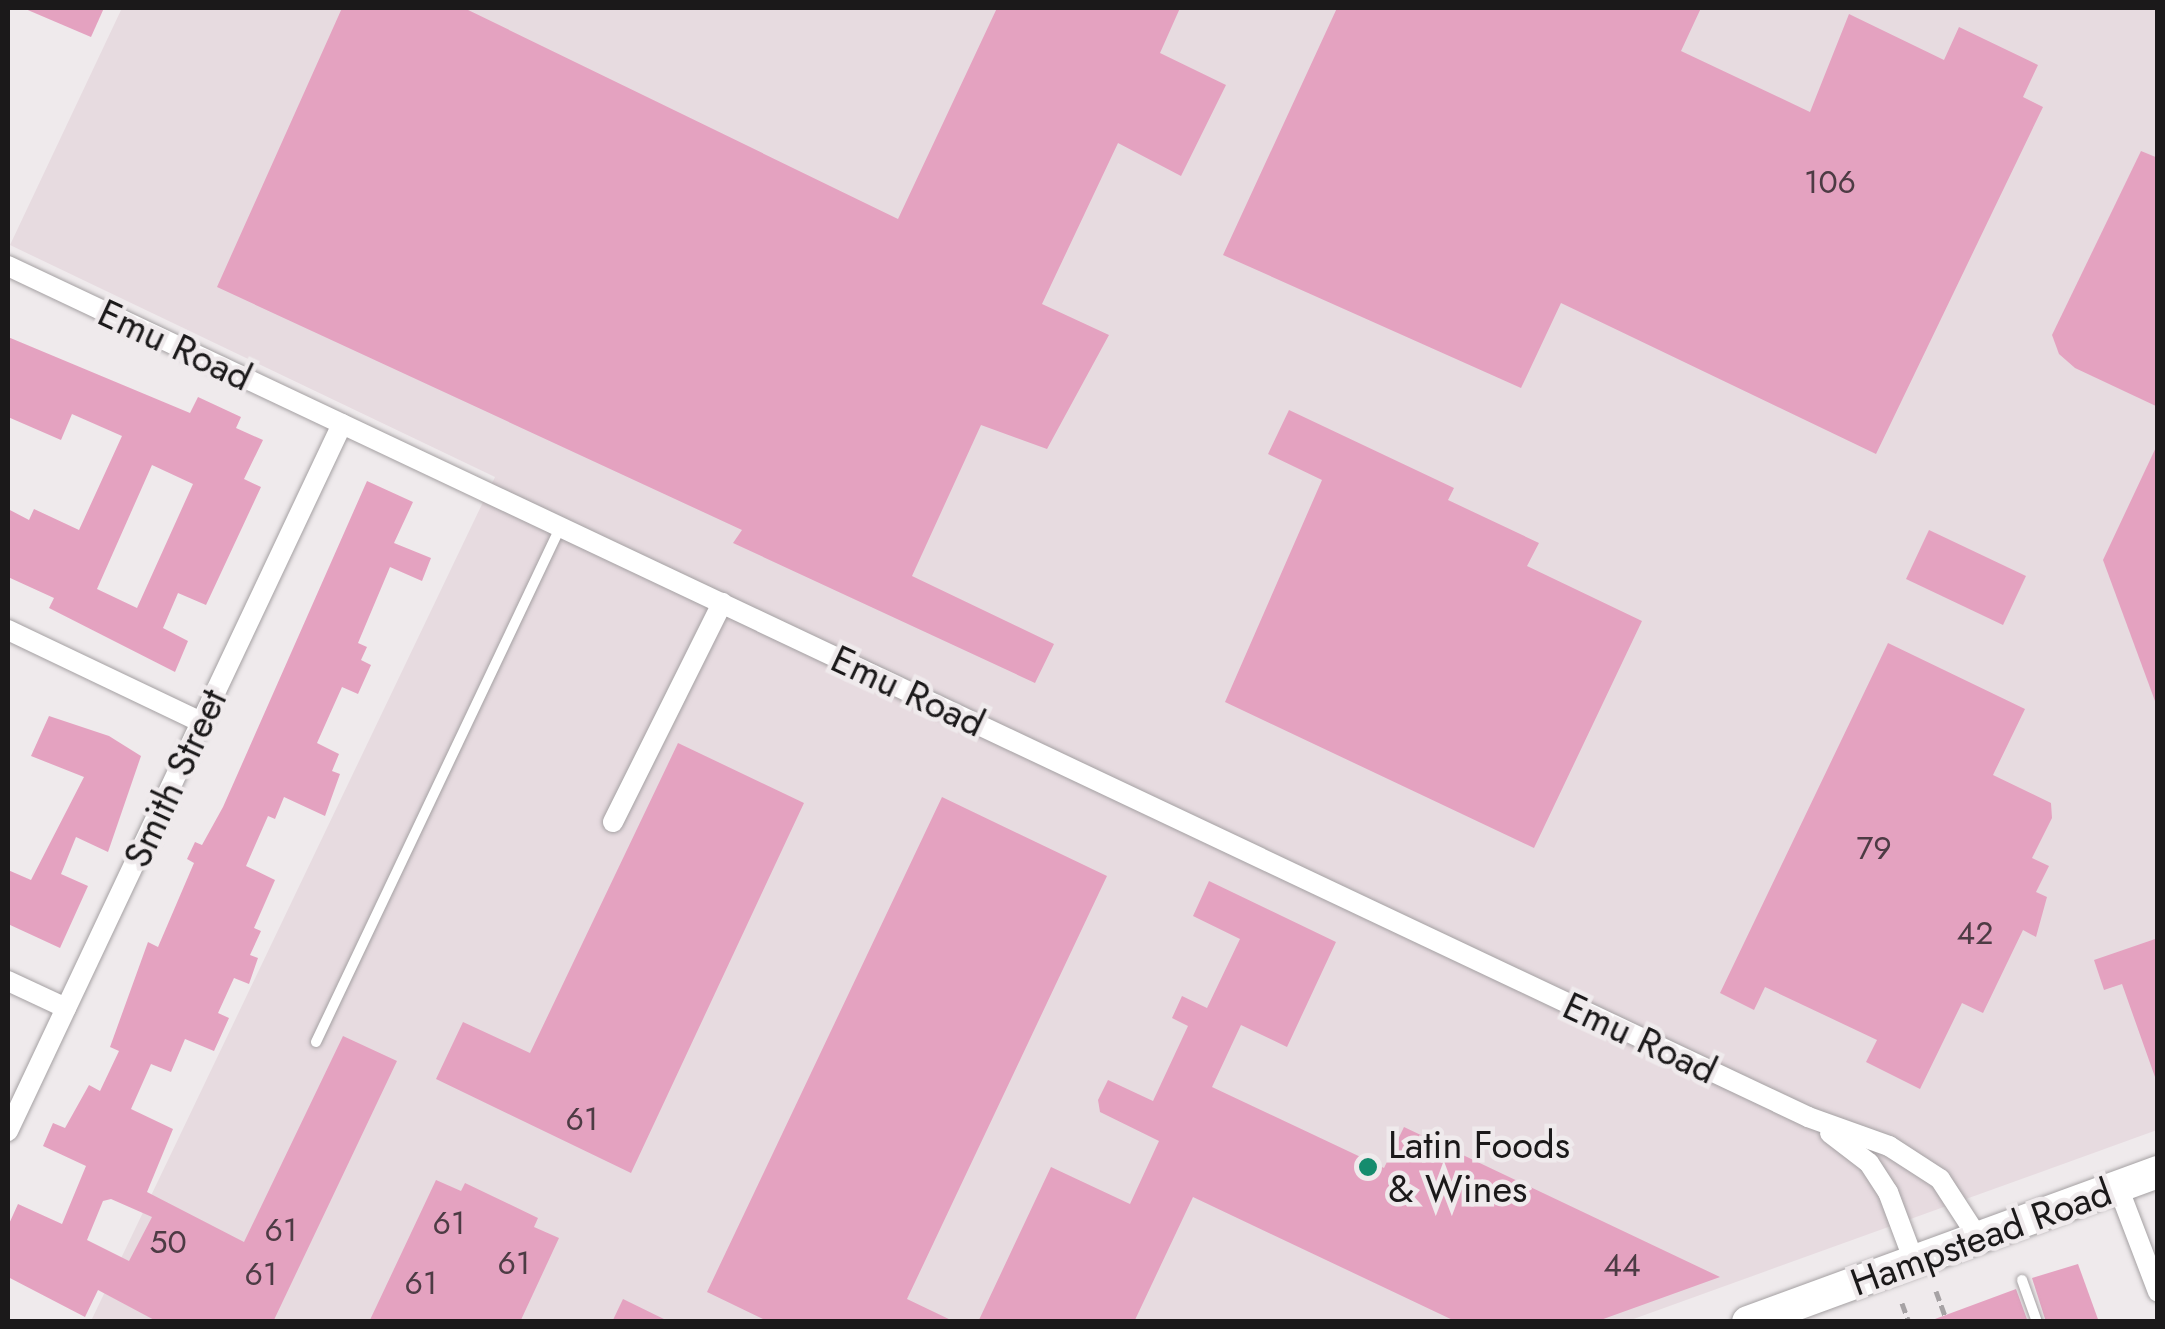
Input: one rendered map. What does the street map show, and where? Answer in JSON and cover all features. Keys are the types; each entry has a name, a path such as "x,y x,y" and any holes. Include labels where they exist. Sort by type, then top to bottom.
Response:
{"main road":[{"name":"Hampstead Road","path":"1748,1322 2158,1172"}],"street":[{"name":"Emu Road","path":"8,266 1808,1117 1920,1162 1940,1179 1979,1239"},
{"name":"Smith Street","path":"8,1132 342,424"},
{"path":"614,822 722,603"},
{"path":"8,630 202,722"},
{"path":"8,981 66,1008"},
{"name":"Emu Road","path":"1808,1117 1869,1163 1888,1192 1914,1261"},
{"path":"2118,1187 2158,1292"}],"lane":[{"path":"316,1042 560,527"},
{"path":"2022,1280 2037,1322"}],"path":[{"path":"1936,1291 1947,1322"},
{"path":"1902,1303 1909,1322"}],"shaded area":[{"path":"122,8 2157,8 2157,1130 1628,1321 91,1321 495,477 10,245"}],"building":[{"path":"23,8 104,8 91,37"},
{"path":"342,8 464,8 898,219 997,8 1180,8 1160,53 1226,85 1181,176 1118,143 1042,304 1109,335 1047,449 981,425 912,576 1054,644 1035,683 733,543 742,530 217,287"},
{"path":"1337,8 1701,8 1681,51 1810,112 1849,14 1944,60 1959,27 2038,65 2023,97 2043,107 1876,454 1561,303 1521,388 1223,255"},
{"path":"2141,151 2158,158 2158,407 2075,368 2059,354 2052,335"},
{"path":"8,337 190,413 198,397 241,417 236,428 263,440 244,479 261,487 206,605 178,593 163,628 188,641 175,672 49,608 54,598 8,577 8,509 29,520 34,509 79,530 122,436 72,414 61,440 8,417","holes":["152,465 193,484 137,608 97,589"]},
{"path":"1289,410 1454,488 1448,500 1539,543 1527,566 1642,621 1534,848 1225,702 1322,480 1268,454"},
{"path":"2158,443 2158,700 2155,701 2103,560"},
{"path":"367,481 413,502 394,543 431,558 422,581 390,567 358,643 367,647 361,660 371,665 358,694 342,687 317,743 339,754 332,771 340,774 325,816 284,797 275,819 268,816 246,866 275,880 254,928 261,931 250,955 258,958 249,984 234,978 218,1013 229,1018 214,1051 185,1039 171,1072 151,1064 131,1109 173,1129 147,1192 244,1242 343,1036 397,1061 273,1322 158,1322 98,1290 85,1317 8,1277 8,1226 18,1204 62,1224 86,1166 43,1146 53,1123 65,1128 89,1085 100,1091 119,1051 110,1047 148,942 158,947 194,863 187,859 195,842 202,845 223,807","holes":["111,1199 152,1217 129,1261 87,1240 103,1201"]},
{"path":"1929,530 2026,576 2003,625 1906,579"},
{"path":"1888,643 2025,709 1993,775 2051,803 2052,818 2032,858 2049,866 2036,892 2047,897 2036,937 2023,930 1983,1013 1962,1003 1920,1089 1866,1062 1877,1040 1765,987 1754,1010 1720,993"},
{"path":"49,716 109,736 141,756 108,852 76,837 61,874 88,886 60,948 8,924 8,870 31,880 84,777 31,756"},
{"path":"678,743 804,803 631,1173 436,1079 463,1022 530,1053"},
{"path":"942,797 1107,876 907,1299 955,1322 769,1322 707,1292"},
{"path":"1209,881 1336,942 1287,1047 1241,1025 1212,1087 1384,1168 1404,1127 1720,1277 1595,1322 1457,1322 1193,1197 1134,1322 978,1322 1051,1167 1130,1204 1159,1141 1100,1112 1098,1100 1108,1080 1153,1101 1188,1026 1172,1018 1182,996 1207,1008 1240,939 1193,916"},
{"path":"2158,938 2155,1077 2122,984 2104,990 2094,960"},
{"path":"436,1180 461,1191 465,1183 538,1218 534,1227 559,1238 520,1322 369,1322"},
{"path":"2078,1264 2099,1322 2046,1322 2032,1278"},
{"path":"2016,1289 2028,1322 1935,1322 1935,1319"},
{"path":"623,1299 670,1322 612,1322"}],"place":[{"name":"Latin Foods & Wines","path":"1368,1167"}]}
